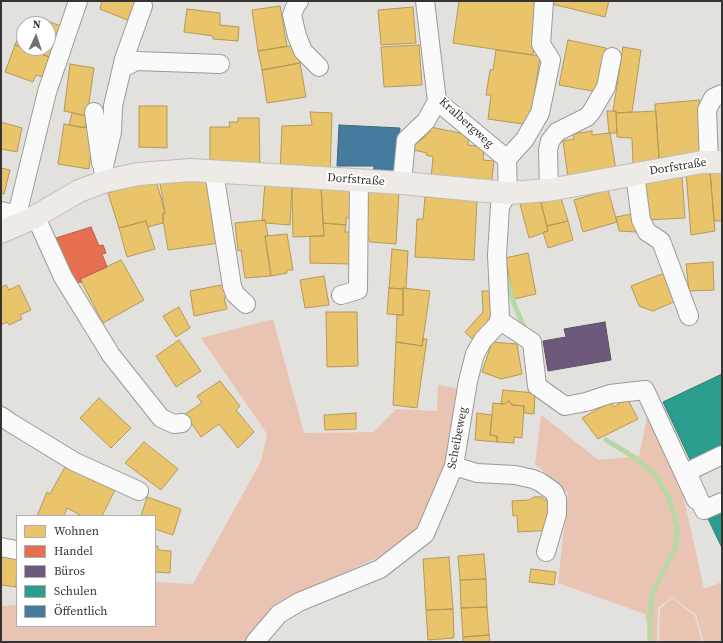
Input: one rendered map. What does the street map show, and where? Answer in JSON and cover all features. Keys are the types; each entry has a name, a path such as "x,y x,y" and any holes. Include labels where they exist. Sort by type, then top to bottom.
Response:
{"main road":[{"name":"Dorfstraße","path":"12,218 79,191 105,176 191,170 402,183 508,193 549,190 635,174 715,162"}],"street":[{"path":"12,218 47,92 78,1"},
{"path":"299,1 292,15 297,36 303,51 319,67"},
{"name":"Kralbergweg","path":"425,1 437,101 507,159"},
{"path":"544,1 541,44 551,60 540,114 525,139 507,159 508,193 500,206 499,213 497,266 499,320 532,342 537,386 565,406 586,402 610,394 645,390 696,500"},
{"path":"105,176 112,132 113,106 123,68 143,6"},
{"path":"549,190 548,150 550,141 557,132 587,117 592,111 606,87 612,57"},
{"path":"123,68 136,61 220,64"},
{"path":"715,162 707,110 713,98 722,94"},
{"path":"402,183 406,140 426,121 437,101"},
{"path":"94,112 100,161 105,176"},
{"path":"12,218 29,126"},
{"path":"214,172 232,286 235,294 246,304"},
{"path":"635,174 641,220 647,232 661,242 689,316"},
{"path":"341,295 358,290 359,180"},
{"path":"12,218 39,224 63,277 111,355 161,418 174,424 182,424"},
{"name":"Scheibeweg","path":"255,642 279,614 299,602 380,569 425,534 454,466 467,388 475,354 483,340 499,320"},
{"path":"1,416 75,462 139,490"},
{"path":"722,455 686,472 704,510 722,502"},
{"path":"454,466 477,473 515,475 528,478 540,482 554,492 557,499 557,514 546,552"}],"shaded area":[{"path":"273,319 304,433 374,432 396,409 437,411 438,385 460,389 446,463 421,525 379,557 292,597 249,642 1,642 1,606 16,605 16,627 156,627 156,582 193,584 261,461 267,434 201,338"},
{"path":"653,389 682,490 704,589 722,582 722,642 704,642 696,615 672,597 658,608 657,642 650,642 645,614 558,583 568,493 535,464 541,415 599,460 639,456"},
{"path":"672,598 695,616 702,642 659,642 660,609"}],"building: Wohnen":[{"path":"102,1 143,1 135,23 100,9"},
{"path":"459,1 541,1 533,55 453,43"},
{"path":"553,1 609,1 605,17 552,4"},
{"path":"280,6 287,46 258,51 252,10"},
{"path":"413,7 416,43 381,45 378,10"},
{"path":"187,9 220,13 220,25 239,27 238,41 213,39 213,36 184,32"},
{"path":"56,24 61,26 56,39"},
{"path":"568,40 606,48 598,92 559,85"},
{"path":"15,45 16,56 47,56 56,59 50,79 36,75 33,82 5,72"},
{"path":"297,45 300,63 262,70 258,51"},
{"path":"419,45 422,85 384,87 381,47"},
{"path":"623,47 641,50 632,112 616,113 616,111 613,111"},
{"path":"496,50 540,56 530,125 488,119 491,95 486,95 490,70 493,70"},
{"path":"300,63 306,97 267,103 262,70"},
{"path":"70,64 94,68 87,116 64,111"},
{"path":"699,100 703,153 659,158 655,104"},
{"path":"139,106 167,106 167,148 139,147"},
{"path":"607,111 616,111 617,133 609,133"},
{"path":"656,111 659,160 633,164 632,138 617,137 616,113"},
{"path":"310,112 332,113 330,175 280,173 282,126 312,125"},
{"path":"72,113 87,116 85,128 69,125"},
{"path":"238,118 259,118 260,167 210,167 210,127 230,127 229,122 238,122"},
{"path":"1,122 22,128 17,152 1,149"},
{"path":"64,124 94,129 89,169 58,164"},
{"path":"431,127 469,135 468,145 484,147 483,160 494,161 491,187 431,179 433,157 426,155 427,153 414,150 414,146 430,132"},
{"path":"592,131 592,135 610,133 616,170 568,178 563,141 574,139 573,134"},
{"path":"1,168 10,170 4,194 1,193"},
{"path":"722,169 722,221 714,221 710,171"},
{"path":"710,171 715,231 691,235 686,173"},
{"path":"208,175 220,243 168,250 163,220 163,213 165,213 160,183"},
{"path":"682,177 685,218 646,220 644,179"},
{"path":"156,180 165,213 163,213 163,223 148,227 146,221 119,228 108,193"},
{"path":"265,183 292,186 290,225 266,223 265,220 262,221"},
{"path":"321,187 324,236 293,237 292,188"},
{"path":"321,188 350,189 350,218 346,218 346,225 323,223"},
{"path":"367,189 399,192 396,244 370,242 364,229"},
{"path":"608,190 617,222 583,232 574,200"},
{"path":"425,197 477,200 474,260 415,257 417,219 423,219"},
{"path":"540,198 548,231 529,238 520,204"},
{"path":"561,198 568,221 547,226 541,203"},
{"path":"632,214 636,232 619,231 616,217"},
{"path":"265,220 268,236 265,236 271,276 245,278 241,250 238,251 235,223"},
{"path":"146,221 155,249 127,257 119,228"},
{"path":"568,221 573,240 548,248 543,232 548,231 547,226"},
{"path":"323,223 346,225 345,232 351,232 351,264 310,263 310,236 324,236"},
{"path":"287,234 293,270 287,270 287,273 271,276 265,236"},
{"path":"392,249 408,251 406,288 403,289 389,288"},
{"path":"528,253 536,294 514,299 505,258"},
{"path":"121,260 144,300 103,323 80,279"},
{"path":"713,262 714,290 689,291 686,264"},
{"path":"667,272 678,300 653,311 639,306 631,286"},
{"path":"324,276 329,305 305,308 300,280"},
{"path":"227,284 230,297 224,298 227,309 194,316 190,291"},
{"path":"6,285 9,290 19,285 31,310 20,315 22,319 9,325 7,322 1,325 1,288"},
{"path":"389,288 403,289 403,315 387,314"},
{"path":"403,288 430,291 422,346 396,342 397,315 403,315"},
{"path":"482,291 493,291 493,319 473,340 465,332 483,312"},
{"path":"179,307 190,328 176,337 163,316"},
{"path":"326,312 357,312 358,366 327,367"},
{"path":"423,339 427,339 417,408 393,405 396,342 422,346"},
{"path":"179,340 201,371 176,387 156,356"},
{"path":"492,342 517,344 522,374 501,379 482,372"},
{"path":"220,381 240,406 236,410 254,432 238,448 219,424 201,437 185,414 202,403 197,396"},
{"path":"503,390 535,393 534,414 524,413 524,406 512,405 509,401 501,404"},
{"path":"99,398 131,428 111,448 80,418"},
{"path":"627,398 638,419 598,439 582,418 611,402 614,407"},
{"path":"509,401 512,405 524,406 522,438 514,437 514,443 497,442 497,436 490,435 493,403 504,404"},
{"path":"356,413 356,429 325,430 324,415"},
{"path":"477,413 492,415 490,435 497,436 497,442 475,440"},
{"path":"144,442 178,469 161,490 125,463"},
{"path":"65,467 115,490 102,515 80,515 67,508 64,515 37,515 47,492 50,494"},
{"path":"147,497 181,509 173,535 156,529 156,515 141,515"},
{"path":"534,497 542,497 543,499 554,504 553,530 518,532 517,515 513,516 512,501 529,500"},
{"path":"156,546 158,546 158,550 171,551 170,573 156,572"},
{"path":"1,554 16,557 16,587 1,585"},
{"path":"484,554 486,579 460,580 458,556"},
{"path":"449,557 453,609 426,610 423,559"},
{"path":"531,569 556,572 554,585 529,582"},
{"path":"486,579 487,607 461,608 460,580"},
{"path":"487,607 489,635 463,637 461,608"},
{"path":"453,609 454,638 428,640 426,610"},
{"path":"489,635 490,642 463,642 463,637"}],"building: Handel":[{"path":"91,227 99,246 103,245 106,253 102,254 107,267 80,279 82,282 73,283 56,238"}],"building: Büros":[{"path":"605,322 611,360 548,371 543,341 566,337 564,329"}],"building: Schulen":[{"path":"722,374 722,455 694,468 663,402"},
{"path":"722,502 722,548 704,510"}],"building: Öffentlich":[{"path":"339,125 400,128 397,178 373,176 374,166 337,166"}],"waterway":[{"path":"506,275 514,304 524,327"},
{"path":"606,440 634,457 654,474 669,498 677,526 676,545 652,594 650,642"}]}
